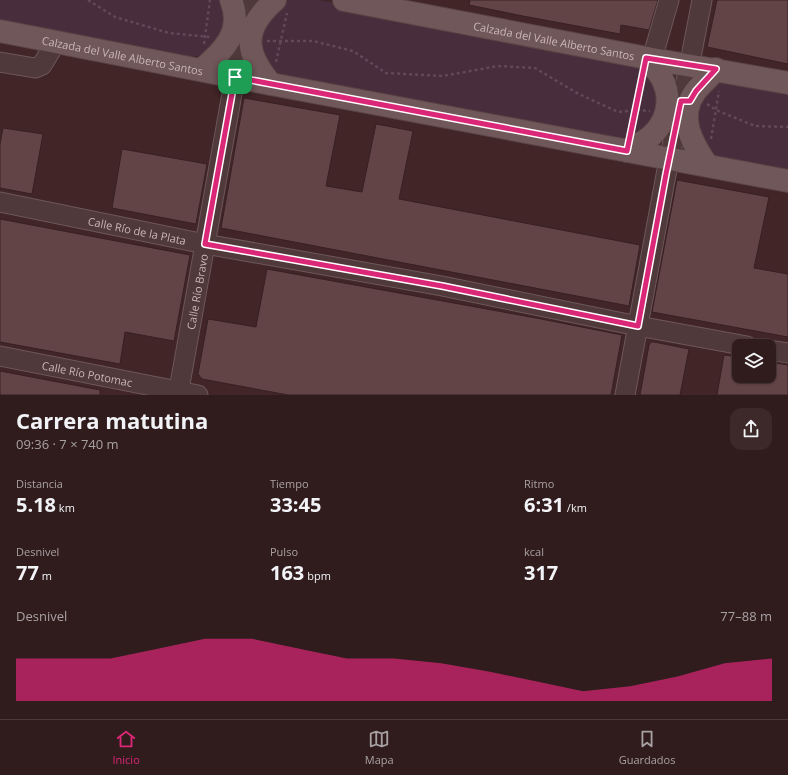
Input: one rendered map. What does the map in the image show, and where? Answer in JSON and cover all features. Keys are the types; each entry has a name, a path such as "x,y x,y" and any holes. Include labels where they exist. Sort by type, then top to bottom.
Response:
{"main road":[{"path":"231,0 240,39 251,52 260,72 271,84"},
{"name":"Calzada del Valle Alberto Santos","path":"344,0 366,2 649,58 788,83"},
{"path":"200,70 221,52 240,39 253,26 260,15 282,4"},
{"name":"Calzada del Valle Alberto Santos","path":"0,31 271,84 788,181"},
{"path":"627,151 650,137 657,129 663,121 668,104 667,90 664,81 649,58"},
{"path":"707,165 691,138 687,127 687,114 690,101 696,91 719,70"}],"street":[{"name":"Calle Río Bravo","path":"179,393 235,77 251,0"},
{"path":"649,58 669,0"},
{"path":"625,395 669,158 702,0"},
{"path":"0,62 35,68 42,64 56,42"},
{"name":"Calle Río de la Plata","path":"0,202 205,244 442,286 638,326 732,343"},
{"path":"776,351 788,353"},
{"name":"Calle Río Potomac","path":"0,356 179,393 198,395"}],"path":[{"path":"88,0 115,17 169,33 281,42 314,41 353,51 386,73 443,76 498,66 535,68 577,93 618,112 636,110 650,111 668,104"},
{"path":"200,70 206,37 210,0"},
{"path":"271,84 281,42 282,4"},
{"path":"627,151 649,58"},
{"path":"707,165 716,110 719,70"},
{"path":"690,101 704,103 716,110 755,126 788,127"}],"shaded area":[{"path":"0,0 226,0 232,20 209,54 184,58 0,22"},
{"path":"286,0 319,0 637,61 655,77 662,99 645,133 624,141 282,77 264,60 261,51 260,33 262,25 271,10"},
{"path":"714,78 788,89 788,172 719,160 698,144 698,93"}],"building":[{"path":"470,0 658,0 649,30 621,25 620,34 469,5"},
{"path":"717,0 788,0 788,64 707,47"},
{"path":"244,98 340,115 326,186 362,192 376,124 413,131 399,199 640,245 629,306 221,228"},
{"path":"3,128 43,134 32,194 0,188 0,144"},
{"path":"122,149 207,164 196,224 112,208"},
{"path":"677,180 769,197 754,268 788,274 788,337 652,312"},
{"path":"0,219 190,255 174,341 125,332 120,364 0,342"},
{"path":"267,269 622,335 611,395 288,395 202,379 198,374 208,319 256,327"},
{"path":"651,342 689,349 680,395 640,395 649,345"},
{"path":"724,355 732,356 732,383 776,383 776,363 788,365 788,395 717,395"},
{"path":"0,371 100,390 100,395 0,395"}],"route":[{"path":"646,58 716,69 696,91 690,101 681,101 638,326 442,286 205,244 235,77 627,151 646,58"}]}
